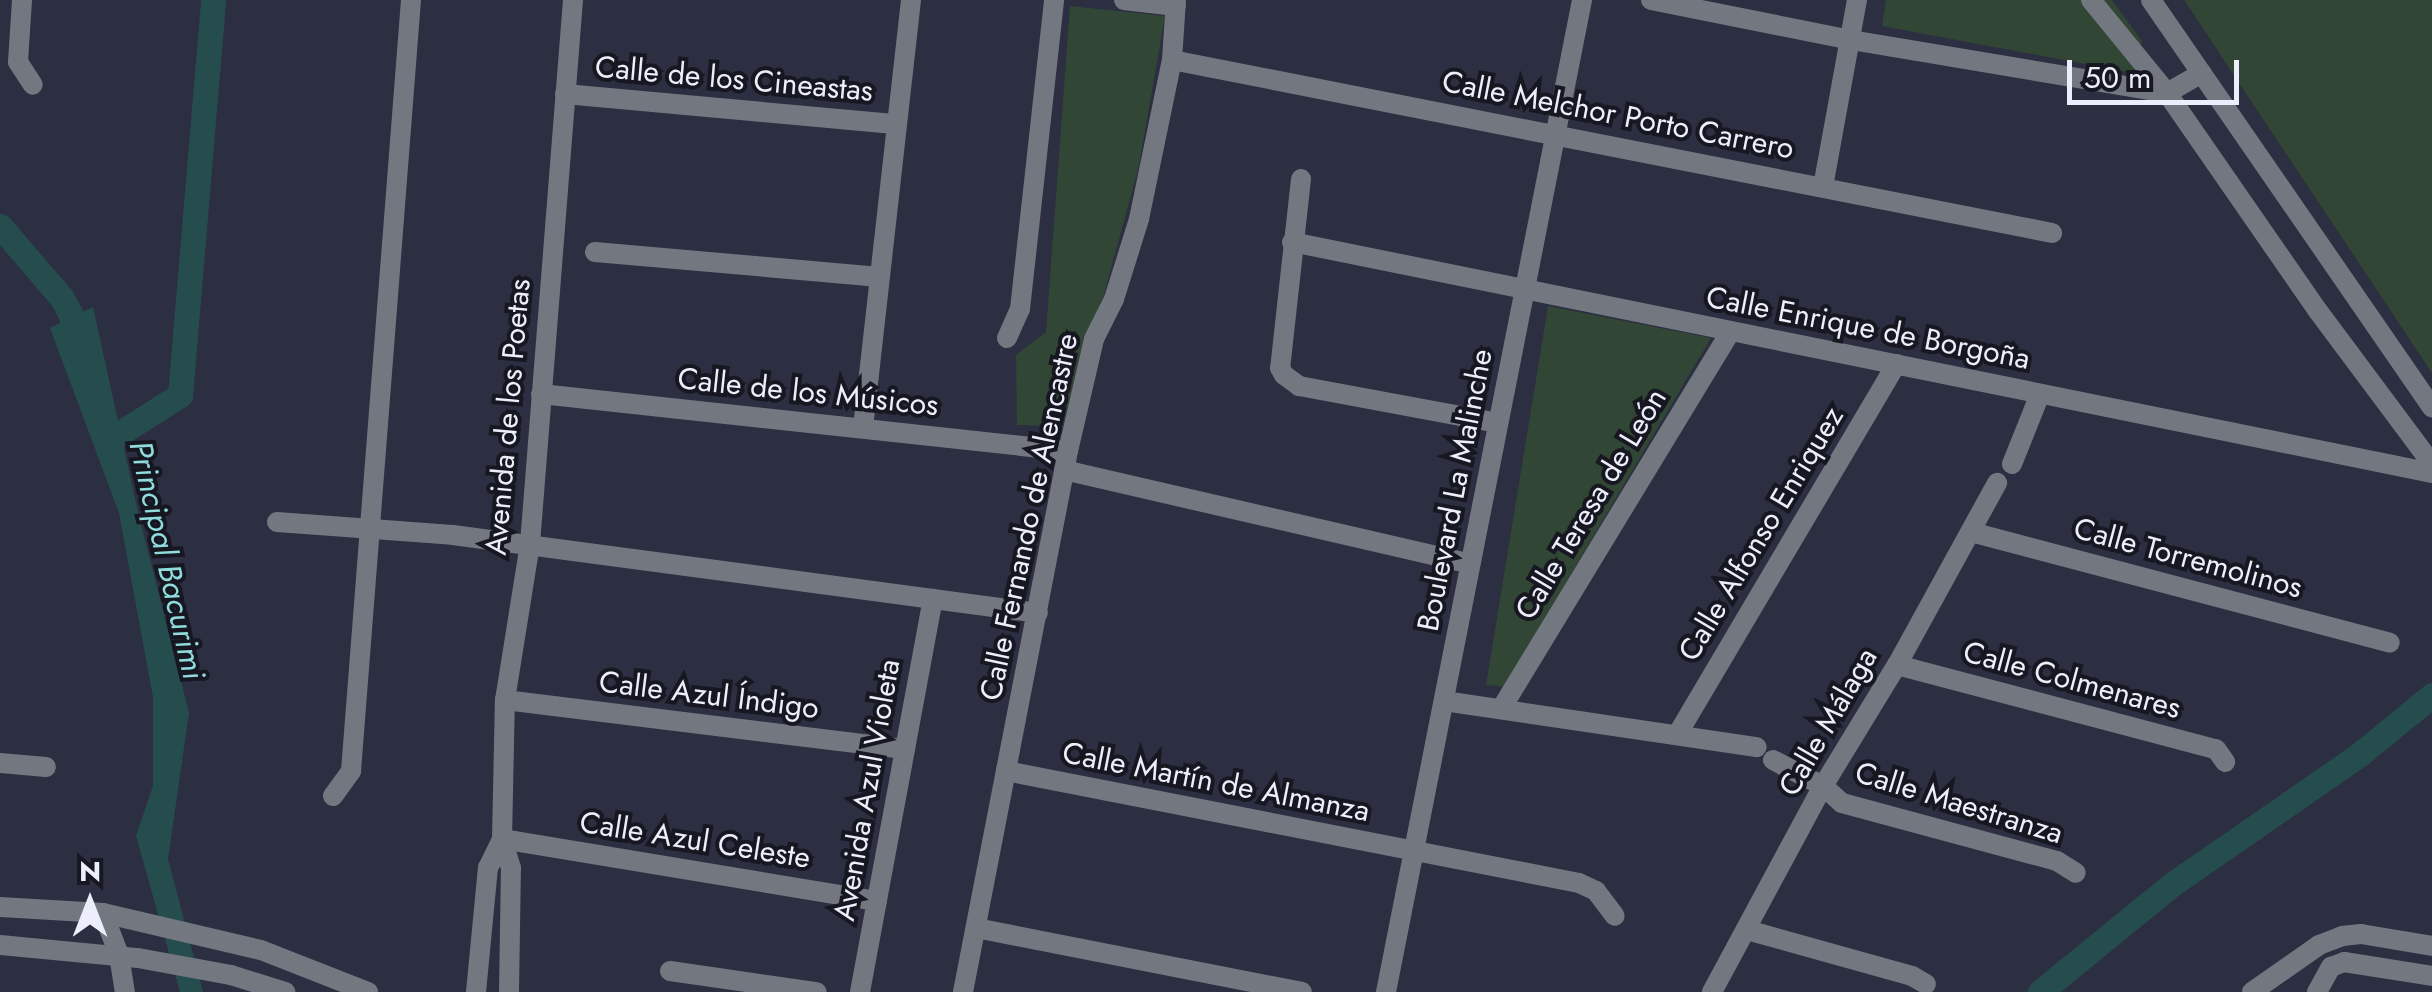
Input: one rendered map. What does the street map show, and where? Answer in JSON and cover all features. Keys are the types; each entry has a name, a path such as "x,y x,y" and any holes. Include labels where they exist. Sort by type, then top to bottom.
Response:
{"street":[{"path":"22,0 18,62 33,85"},
{"path":"333,796 351,772 374,527 411,0"},
{"name":"Avenida de los Poetas","path":"509,992 512,868 502,839 506,700 530,544 573,0"},
{"path":"864,428 911,0"},
{"path":"1007,338 1020,309 1054,0"},
{"path":"1124,0 1176,3"},
{"name":"Boulevard La Malinche","path":"1386,992 1582,0"},
{"path":"1651,0 1851,40 2167,92 2202,73"},
{"path":"1823,187 1856,0"},
{"path":"2091,0 2167,92 2318,311 2432,464"},
{"path":"2151,0 2432,408"},
{"name":"Calle Fernando de Alencastre","path":"963,992 1066,461 1094,339 1114,299 1139,219 1172,60 1176,3"},
{"name":"Calle Melchor Porto Carrero","path":"1172,60 1556,132 2052,233"},
{"name":"Calle de los Cineastas","path":"565,94 897,124"},
{"path":"1301,179 1282,355 1284,374 1299,386 1498,423"},
{"name":"Calle Enrique de Borgoña","path":"1292,242 2432,473"},
{"path":"595,252 880,277"},
{"name":"Calle Teresa de León","path":"1501,709 1731,331"},
{"name":"Calle Alfonso Enriquez","path":"1677,735 1896,364"},
{"name":"Calle de los Músicos","path":"542,394 864,428 1066,461 1470,564"},
{"path":"2012,464 2040,394"},
{"name":"Calle Málaga","path":"1712,992 1822,786 1896,665 1997,482"},
{"path":"277,522 374,527 530,544 1038,613"},
{"name":"Calle Torremolinos","path":"1971,532 2390,643"},
{"name":"Avenida Azul Violeta","path":"860,992 933,599"},
{"name":"Calle Colmenares","path":"1896,665 2216,748 2225,762"},
{"name":"Calle Azul Índigo","path":"506,700 905,749"},
{"name":"Calle Maestranza","path":"1444,701 1677,735 1765,754 1822,786 1842,803 2057,862 2076,872"},
{"path":"0,763 46,767"},
{"name":"Calle Martín de Almanza","path":"1006,771 1579,883 1596,890 1615,916"},
{"name":"Avenida de los Poetas","path":"476,992 488,868 502,839"},
{"name":"Calle Azul Celeste","path":"502,839 878,901"},
{"path":"0,907 103,913 261,950 368,992"},
{"path":"103,913 129,956 125,992"},
{"path":"976,928 1302,992"},
{"path":"1747,930 1912,976 1926,984"},
{"path":"2252,992 2319,945 2361,934 2432,946"},
{"path":"0,945 129,956 231,976 285,992"},
{"path":"2319,945 2331,967"},
{"path":"2331,967 2361,962 2432,976"},
{"path":"2317,992 2331,967"},
{"path":"670,971 816,992"}],"shaded area":[{"path":"1886,0 2112,0 2142,41 2133,73 1882,26"},
{"path":"2184,0 2432,0 2432,373"},
{"path":"1070,6 1165,16 1139,166 1104,294 1082,347 1063,426 1017,425 1016,355 1046,332"},
{"path":"1548,306 1711,338 1504,687 1486,685"},
{"path":"93,307 138,512 189,713 168,859 203,992 180,992 136,836 153,786 153,697 119,513 50,328"}],"waterway":[{"path":"106,442 180,395 213,0"},
{"name":"Principal Bacurimi","path":"0,226 62,298 71,315 77,350"},
{"path":"2040,992 2171,885 2360,754 2432,695"}]}
